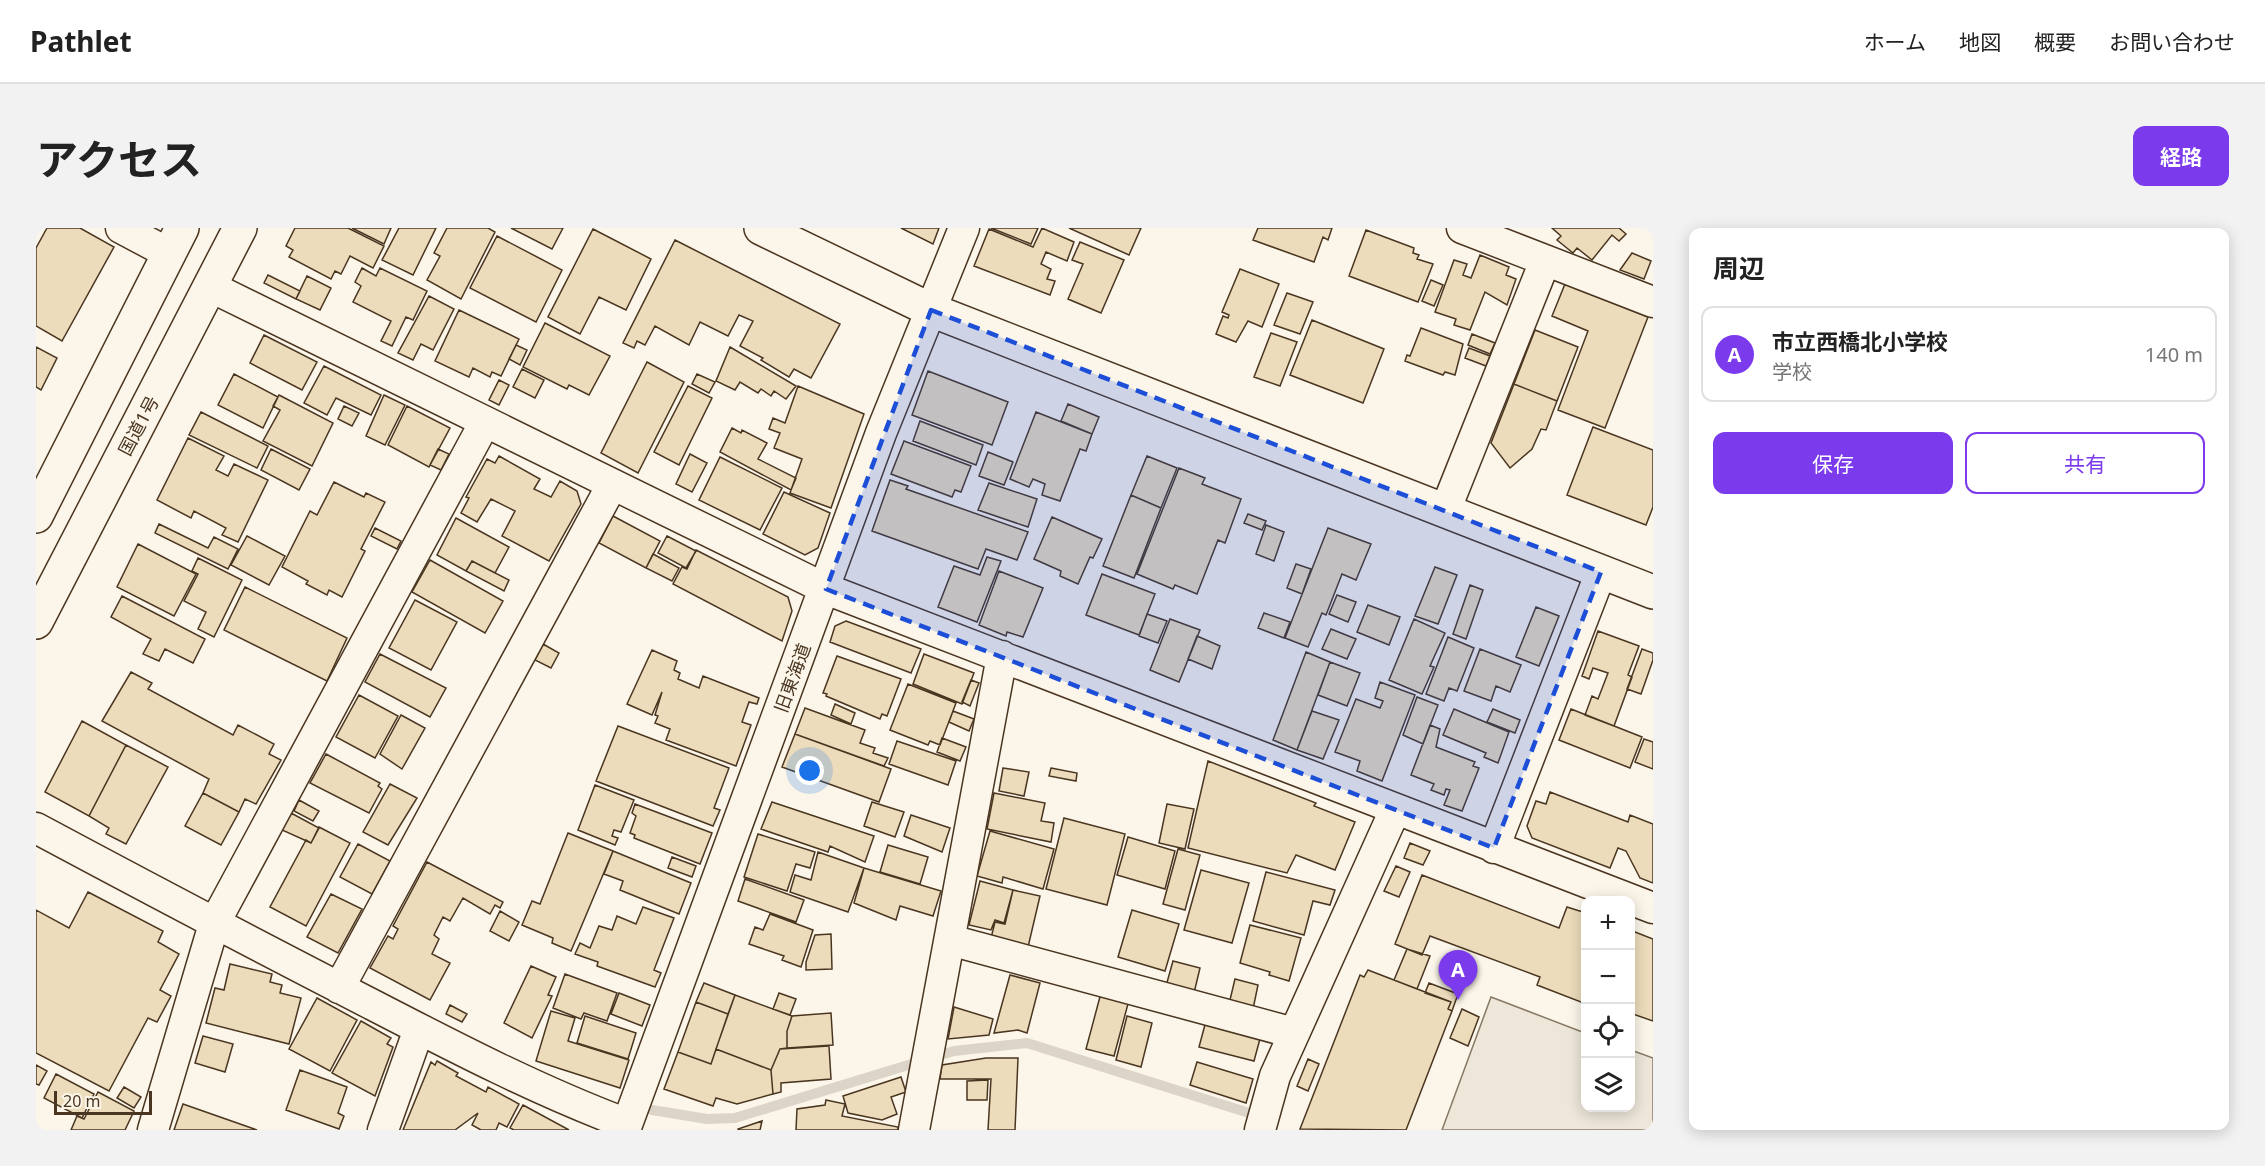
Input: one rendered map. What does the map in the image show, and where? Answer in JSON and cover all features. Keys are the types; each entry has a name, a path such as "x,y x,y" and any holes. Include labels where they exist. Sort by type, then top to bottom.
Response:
{"main road":[{"name":"国道1号","path":"36,622 240,228"},
{"path":"761,228 931,310 1653,592"},
{"path":"36,516 44,482 176,241"}],"street":[{"path":"121,228 176,241"},
{"name":"旧東海道","path":"626,1127 826,589 881,433 964,228"},
{"path":"1462,228 1653,302"},
{"path":"1445,511 1545,261"},
{"path":"211,287 826,589 1653,908"},
{"path":"153,1130 214,924 485,422"},
{"path":"339,988 612,485"},
{"path":"1494,848 1601,572"},
{"path":"914,1130 1002,656"},
{"path":"1260,1130 1275,1076 1395,810"},
{"path":"36,828 214,924 419,1029 561,1100 626,1127"},
{"path":"950,940 1294,1033"},
{"path":"384,1130 419,1029"}],"highlighted area":[{"path":"931,310 1601,572 1494,848 826,589"}],"shaded area":[{"path":"1491,997 1581,1031 1581,1112 1635,1112 1635,1051 1653,1058 1653,1130 1442,1130"}],"building":[{"path":"47,228 80,228 114,247 62,341 36,326 36,248"},
{"path":"295,228 348,228 384,246 373,268 350,256 341,274 335,271 331,279 289,257 293,250 286,246"},
{"path":"352,228 391,228 384,244"},
{"path":"399,228 436,228 413,275 382,260"},
{"path":"447,228 488,228 495,232 461,299 427,280 440,256 434,253"},
{"path":"511,228 563,228 552,249"},
{"path":"901,228 939,228 933,244"},
{"path":"991,228 1038,228 1031,244"},
{"path":"1042,228 1074,242 1067,261 1046,252 1041,264 1051,269 1047,279 1055,281 1050,295 974,266 989,229 1033,247"},
{"path":"1069,228 1141,228 1129,255"},
{"path":"1258,228 1332,228 1328,240 1323,237 1314,262 1253,240"},
{"path":"1552,228 1619,228 1626,234 1619,241 1612,235 1592,260 1577,248 1573,253 1557,240 1561,236"},
{"path":"593,229 651,259 626,310 599,297 580,334 548,317"},
{"path":"1366,230 1414,248 1413,253 1419,255 1417,259 1433,264 1418,302 1349,276"},
{"path":"497,236 562,270 536,322 470,288"},
{"path":"675,240 840,324 811,378 794,369 789,377 761,360 763,358 740,346 753,321 739,315 728,336 700,322 689,345 655,326 645,345 637,341 634,348 623,343"},
{"path":"1080,242 1124,260 1101,313 1068,299 1083,264 1072,260"},
{"path":"1632,253 1651,261 1644,279 1620,270"},
{"path":"1480,255 1509,267 1506,275 1516,279 1507,305 1485,292 1470,330 1454,325 1456,319 1435,312 1454,260 1467,264 1463,275 1471,278"},
{"path":"362,268 376,276 380,268 427,291 413,320 406,317 392,346 381,341 391,321 353,302 361,286 355,282"},
{"path":"1240,269 1279,284 1262,327 1248,321 1236,342 1216,334 1223,316 1228,318 1229,315 1222,312"},
{"path":"268,275 300,291 296,299 264,283"},
{"path":"307,276 331,288 320,310 296,299"},
{"path":"1431,280 1443,285 1434,306 1422,301"},
{"path":"1565,284 1648,317 1605,428 1558,410 1588,331 1552,316"},
{"path":"1287,293 1313,302 1300,334 1274,325"},
{"path":"429,296 454,309 433,350 421,344 413,360 398,353"},
{"path":"459,310 519,339 501,376 492,372 490,377 473,368 469,377 435,361"},
{"path":"1312,320 1384,349 1363,403 1290,375"},
{"path":"545,323 610,356 589,395 569,385 567,389 523,367"},
{"path":"1421,328 1463,344 1455,375 1445,372 1443,375 1405,361 1407,355 1410,356"},
{"path":"1535,330 1578,347 1557,401 1514,384"},
{"path":"1271,333 1297,342 1280,386 1254,377"},
{"path":"1472,334 1495,343 1490,354 1468,345"},
{"path":"264,335 317,362 302,390 250,363"},
{"path":"516,345 527,350 520,365 509,359"},
{"path":"36,347 57,358 41,390 36,387"},
{"path":"730,347 796,386 786,399 774,391 771,396 761,389 758,393 740,382 735,390 716,381"},
{"path":"1469,348 1490,356 1486,366 1465,358"},
{"path":"647,362 684,382 638,473 601,453"},
{"path":"324,366 381,395 371,415 336,398 327,415 304,403"},
{"path":"522,369 544,380 535,398 513,387"},
{"path":"928,371 1008,402 992,445 912,415"},
{"path":"234,374 278,397 263,428 218,405"},
{"path":"697,374 715,382 709,393 692,384"},
{"path":"499,380 509,385 499,405 489,400"},
{"path":"1514,384 1557,401 1546,430 1541,429 1532,449 1510,468 1491,443"},
{"path":"688,386 712,398 679,465 654,452"},
{"path":"798,386 864,414 831,508 790,493 802,459 774,448 780,433 769,429 773,418 785,423"},
{"path":"279,395 333,423 312,466 263,441 280,410 273,406"},
{"path":"384,395 405,405 385,445 366,436"},
{"path":"1068,404 1099,417 1092,434 1061,421"},
{"path":"344,406 359,413 352,426 338,419"},
{"path":"407,406 450,428 429,467 388,445"},
{"path":"201,412 268,446 257,468 189,435"},
{"path":"1036,412 1092,434 1086,451 1080,449 1060,501 1042,495 1045,484 1033,479 1029,487 1010,479"},
{"path":"920,421 983,445 976,465 913,441"},
{"path":"1593,427 1653,450 1653,507 1646,525 1567,495"},
{"path":"732,428 741,433 742,430 767,443 758,459 796,478 791,490 720,452"},
{"path":"188,438 224,456 216,470 228,476 234,464 268,480 238,542 222,535 226,528 194,511 191,518 157,500"},
{"path":"904,441 971,466 961,492 955,490 952,497 891,474"},
{"path":"271,449 310,469 299,490 261,470"},
{"path":"438,449 449,454 441,470 430,465"},
{"path":"988,452 1013,462 1004,485 979,476"},
{"path":"690,454 707,463 692,492 676,484"},
{"path":"499,456 540,479 534,489 551,497 560,481 577,491 581,504 549,561 502,536 515,511 491,499 477,522 461,513 469,498 466,497 487,459 495,463"},
{"path":"1147,456 1177,468 1161,508 1131,495"},
{"path":"720,457 782,488 760,530 699,500"},
{"path":"1179,468 1205,478 1202,484 1241,499 1225,543 1218,540 1197,594 1175,585 1173,589 1137,574"},
{"path":"890,480 908,486 906,489 1028,532 1017,560 986,549 978,569 872,531"},
{"path":"334,482 364,497 366,493 385,502 361,549 365,551 342,597 329,590 327,595 306,584 308,581 282,567 310,511 317,515"},
{"path":"989,483 1037,499 1028,527 978,510"},
{"path":"784,492 830,513 818,548 805,555 763,534"},
{"path":"1131,495 1161,508 1134,578 1103,566"},
{"path":"1248,514 1266,521 1262,530 1244,523"},
{"path":"613,516 660,541 646,568 599,543"},
{"path":"1052,517 1102,539 1093,558 1090,557 1078,584 1060,576 1061,571 1034,559"},
{"path":"456,518 509,547 495,573 472,561 466,571 437,555"},
{"path":"159,524 208,548 214,537 238,549 228,569 155,533"},
{"path":"1266,525 1284,532 1274,561 1256,554"},
{"path":"375,528 401,541 397,549 371,536"},
{"path":"1328,528 1371,544 1356,580 1342,574 1326,615 1322,613 1308,647 1285,638"},
{"path":"247,536 285,556 269,585 231,565"},
{"path":"667,536 696,551 686,568 658,553"},
{"path":"138,544 196,574 174,616 117,587"},
{"path":"696,550 788,597 792,611 782,641 673,584 682,567 687,569"},
{"path":"653,554 679,568 672,581 646,568"},
{"path":"987,557 1001,561 977,622 938,607 954,566 980,575"},
{"path":"198,558 242,580 214,637 198,629 206,612 184,601 198,574 192,571"},
{"path":"430,560 503,601 485,633 412,592"},
{"path":"472,561 509,580 504,591 466,571"},
{"path":"1296,564 1311,569 1302,594 1287,588"},
{"path":"1435,567 1457,575 1438,624 1415,616"},
{"path":"999,571 1043,588 1023,637 1007,632 1006,636 979,625"},
{"path":"1102,574 1155,594 1139,635 1086,615"},
{"path":"1470,585 1483,590 1466,639 1453,634"},
{"path":"245,587 347,638 327,681 224,630"},
{"path":"1337,595 1356,602 1348,622 1329,614"},
{"path":"122,596 205,639 193,663 165,649 159,661 143,654 151,639 111,617"},
{"path":"415,600 457,622 431,670 389,648"},
{"path":"1368,605 1400,617 1389,645 1357,632"},
{"path":"1536,607 1559,616 1539,666 1516,657"},
{"path":"1264,613 1290,622 1284,638 1258,628"},
{"path":"1147,614 1167,621 1158,643 1139,636"},
{"path":"1170,619 1200,630 1179,682 1150,670"},
{"path":"1414,619 1445,633 1430,666 1434,667 1422,694 1389,680"},
{"path":"846,621 921,649 911,673 830,642 835,626"},
{"path":"1331,629 1356,639 1347,659 1322,649"},
{"path":"1598,631 1639,646 1628,675 1632,677 1614,726 1585,715 1592,696 1598,699 1608,673 1593,668 1589,679 1582,676"},
{"path":"1197,636 1220,646 1212,669 1188,659"},
{"path":"1448,637 1474,648 1457,691 1449,688 1444,701 1426,694"},
{"path":"543,644 559,653 551,668 535,660"},
{"path":"1480,649 1521,665 1510,692 1496,686 1491,701 1464,691"},
{"path":"1642,649 1653,653 1653,660 1641,694 1627,689"},
{"path":"652,650 677,661 674,670 680,673 678,679 699,688 703,676 759,698 757,704 749,702 742,722 751,725 736,766 666,740 670,729 655,723 662,692 652,715 627,704"},
{"path":"1306,652 1330,662 1297,750 1273,740"},
{"path":"380,654 446,688 430,717 365,682"},
{"path":"924,654 974,673 962,704 913,684"},
{"path":"837,656 901,679 887,716 882,714 880,719 823,693"},
{"path":"1330,662 1360,673 1347,706 1318,695"},
{"path":"131,672 152,683 148,689 233,735 238,725 274,744 269,754 281,760 256,804 245,799 239,812 203,793 209,779 102,721"},
{"path":"971,680 979,683 970,706 962,702"},
{"path":"1380,682 1415,695 1382,781 1357,771 1360,761 1335,752 1356,699 1380,708 1383,701 1375,698"},
{"path":"908,684 956,703 940,745 930,741 928,745 890,730"},
{"path":"359,695 398,716 375,758 336,737"},
{"path":"1417,697 1438,705 1423,744 1403,735"},
{"path":"835,704 855,713 851,724 831,715"},
{"path":"805,708 865,730 860,743 875,748 873,753 888,758 884,766 795,734"},
{"path":"1454,709 1509,732 1498,763 1484,757 1486,753 1443,735"},
{"path":"1493,709 1520,720 1515,733 1487,722"},
{"path":"1571,709 1642,737 1630,768 1559,740"},
{"path":"953,711 974,719 969,731 949,722"},
{"path":"1312,711 1339,720 1323,759 1297,750"},
{"path":"401,715 425,728 402,769 380,754"},
{"path":"82,721 126,745 89,816 45,792"},
{"path":"1430,725 1440,729 1436,747 1475,762 1473,766 1479,768 1462,811 1444,805 1450,790 1446,789 1444,795 1431,790 1434,784 1411,775"},
{"path":"618,726 729,768 714,808 720,810 713,826 596,781"},
{"path":"795,734 891,769 879,802 782,767"},
{"path":"942,738 966,747 960,761 937,752"},
{"path":"1644,739 1653,742 1653,769 1635,762"},
{"path":"897,741 956,761 948,785 889,764"},
{"path":"126,745 168,767 126,844 106,834 109,828 89,816"},
{"path":"326,754 380,783 378,786 382,789 369,813 310,783"},
{"path":"1208,761 1316,803 1314,806 1355,822 1335,870 1296,855 1287,873 1188,848"},
{"path":"1003,768 1029,772 1024,796 999,791"},
{"path":"1051,768 1077,773 1076,781 1049,776"},
{"path":"390,784 417,798 388,845 363,832"},
{"path":"595,785 634,800 621,832 614,830 612,836 618,838 615,845 578,830"},
{"path":"1550,792 1628,822 1630,815 1653,824 1653,883 1640,878 1626,851 1618,848 1610,868 1532,838 1527,826 1536,801 1546,804"},
{"path":"203,793 239,812 221,845 185,826"},
{"path":"994,793 1045,803 1041,821 1054,823 1051,842 987,829"},
{"path":"299,800 319,811 313,821 294,811"},
{"path":"772,802 874,836 865,862 830,846 828,852 761,829"},
{"path":"872,802 904,812 895,837 864,826"},
{"path":"635,804 712,833 700,864 634,838 635,835 630,833 636,816 632,813"},
{"path":"1167,804 1194,809 1185,849 1159,843"},
{"path":"291,813 319,828 311,843 282,830"},
{"path":"911,815 950,828 942,852 904,836"},
{"path":"1064,818 1125,834 1107,905 1046,889"},
{"path":"319,827 350,843 306,926 270,907 306,840 311,843"},
{"path":"990,831 1054,849 1043,889 1003,877 1002,883 977,876"},
{"path":"568,833 613,851 571,951 552,943 553,938 522,925 532,901 540,904"},
{"path":"758,834 815,852 810,868 796,864 787,891 744,877"},
{"path":"1128,837 1175,851 1165,889 1117,875"},
{"path":"1410,843 1430,851 1423,865 1404,858"},
{"path":"358,844 390,861 372,894 340,877"},
{"path":"888,845 928,857 920,884 880,872"},
{"path":"1178,849 1200,855 1185,910 1163,904"},
{"path":"613,851 691,883 679,914 620,890 623,881 604,874"},
{"path":"818,852 864,868 848,912 790,892 795,875 811,880"},
{"path":"672,857 696,866 692,877 668,868"},
{"path":"427,862 503,902 500,908 495,905 490,914 463,898 450,921 443,917 434,935 439,939 432,954 450,963 430,1000 370,968 388,936 393,939 398,929 393,926"},
{"path":"1396,866 1410,872 1399,897 1384,891"},
{"path":"864,868 941,891 933,916 900,906 896,920 854,903"},
{"path":"1201,870 1249,883 1232,943 1184,930"},
{"path":"1266,872 1335,890 1330,905 1313,901 1304,935 1253,921"},
{"path":"1422,875 1559,928 1567,907 1581,911 1581,1002 1537,985 1540,977 1430,936 1422,955 1395,944"},
{"path":"745,879 804,900 796,922 738,901"},
{"path":"980,881 1013,890 1004,923 995,920 991,930 969,925"},
{"path":"1013,890 1040,896 1028,947 991,938 995,922 1005,924"},
{"path":"88,892 163,931 158,942 179,954 160,990 171,996 157,1022 148,1018 109,1091 36,1053 36,910 69,928"},
{"path":"331,894 362,909 338,953 307,937"},
{"path":"643,907 674,918 654,970 661,973 655,987 597,966 598,962 575,954 580,943 590,948 599,926 612,930 617,916 636,924"},
{"path":"1132,910 1179,924 1165,971 1118,957"},
{"path":"500,911 519,922 509,941 490,931"},
{"path":"770,914 813,930 801,967 782,960 784,956 749,944 755,927 763,930"},
{"path":"1250,925 1301,938 1289,981 1269,975 1270,972 1240,963"},
{"path":"1635,932 1653,939 1653,1021 1635,1015"},
{"path":"831,934 832,969 806,970 806,962 815,935"},
{"path":"1407,949 1430,956 1417,989 1394,980"},
{"path":"1173,961 1200,968 1194,993 1166,986"},
{"path":"230,964 272,974 270,982 282,985 280,993 301,998 289,1044 206,1023 215,988 224,990"},
{"path":"531,966 556,977 548,995 552,996 532,1038 504,1023"},
{"path":"1368,970 1451,1002 1448,1009 1452,1011 1406,1130 1300,1129 1360,975 1364,977"},
{"path":"565,974 617,993 607,1021 584,1013 581,1019 553,1008"},
{"path":"1010,975 1040,983 1027,1033 1018,1030 994,1033"},
{"path":"1235,979 1258,985 1253,1009 1229,1004"},
{"path":"704,983 735,995 728,1014 696,1002"},
{"path":"1429,983 1458,994 1452,1011 1448,1009 1451,1002 1425,993"},
{"path":"619,993 650,1005 642,1026 611,1014"},
{"path":"779,993 796,999 790,1015 773,1009"},
{"path":"1101,993 1129,1000 1114,1056 1086,1049"},
{"path":"735,995 792,1016 787,1031 787,1048 780,1049 771,1070 716,1049"},
{"path":"317,998 357,1020 330,1071 289,1049"},
{"path":"696,1002 728,1014 711,1064 678,1052"},
{"path":"450,1005 467,1014 462,1022 446,1014"},
{"path":"954,1007 993,1019 989,1035 948,1039"},
{"path":"1462,1009 1479,1017 1468,1046 1450,1038"},
{"path":"551,1011 575,1018 568,1041 629,1060 620,1088 536,1061"},
{"path":"831,1013 833,1045 787,1048 787,1031 792,1016"},
{"path":"585,1016 636,1033 628,1059 577,1043"},
{"path":"1127,1016 1152,1023 1141,1067 1116,1060"},
{"path":"361,1021 391,1038 387,1044 393,1047 375,1096 332,1073"},
{"path":"1206,1021 1261,1035 1254,1061 1199,1047"},
{"path":"203,1036 233,1044 225,1072 195,1063"},
{"path":"829,1046 831,1079 781,1083 781,1092 773,1094 771,1070 780,1049"},
{"path":"716,1049 771,1070 773,1094 737,1104 716,1098 713,1106 664,1089 678,1052 711,1064"},
{"path":"986,1058 1018,1058 1015,1130 988,1130 991,1079 940,1079 942,1065"},
{"path":"1308,1059 1319,1064 1308,1091 1297,1086"},
{"path":"437,1061 458,1073 456,1076 486,1092 488,1087 519,1104 507,1127 499,1123 496,1130 481,1130 472,1125 478,1113 455,1130 403,1130 431,1062 435,1065"},
{"path":"1197,1062 1253,1079 1246,1103 1190,1085"},
{"path":"36,1065 47,1071 39,1085 36,1084"},
{"path":"300,1070 347,1087 338,1113 344,1116 339,1129 286,1110"},
{"path":"56,1074 94,1094 82,1118 44,1098"},
{"path":"901,1077 906,1092 891,1097 897,1114 882,1120 848,1113 843,1096"},
{"path":"988,1080 987,1100 967,1100 967,1081"},
{"path":"124,1087 141,1097 134,1108 117,1098"},
{"path":"98,1092 134,1111 125,1130 71,1130 77,1116 84,1119"},
{"path":"826,1100 845,1104 842,1116 898,1127 898,1130 796,1130 797,1109 825,1105"},
{"path":"183,1104 257,1130 174,1130"},
{"path":"523,1105 569,1130 514,1130 510,1128"},
{"path":"762,1121 760,1130 738,1130 738,1129"}],"waterway":[{"path":"652,1110 707,1119 735,1118 954,1051 1027,1043 1249,1113 1259,1123"}],"place":[{"name":"市立西橋北小学校","path":"1458,1000"}]}
